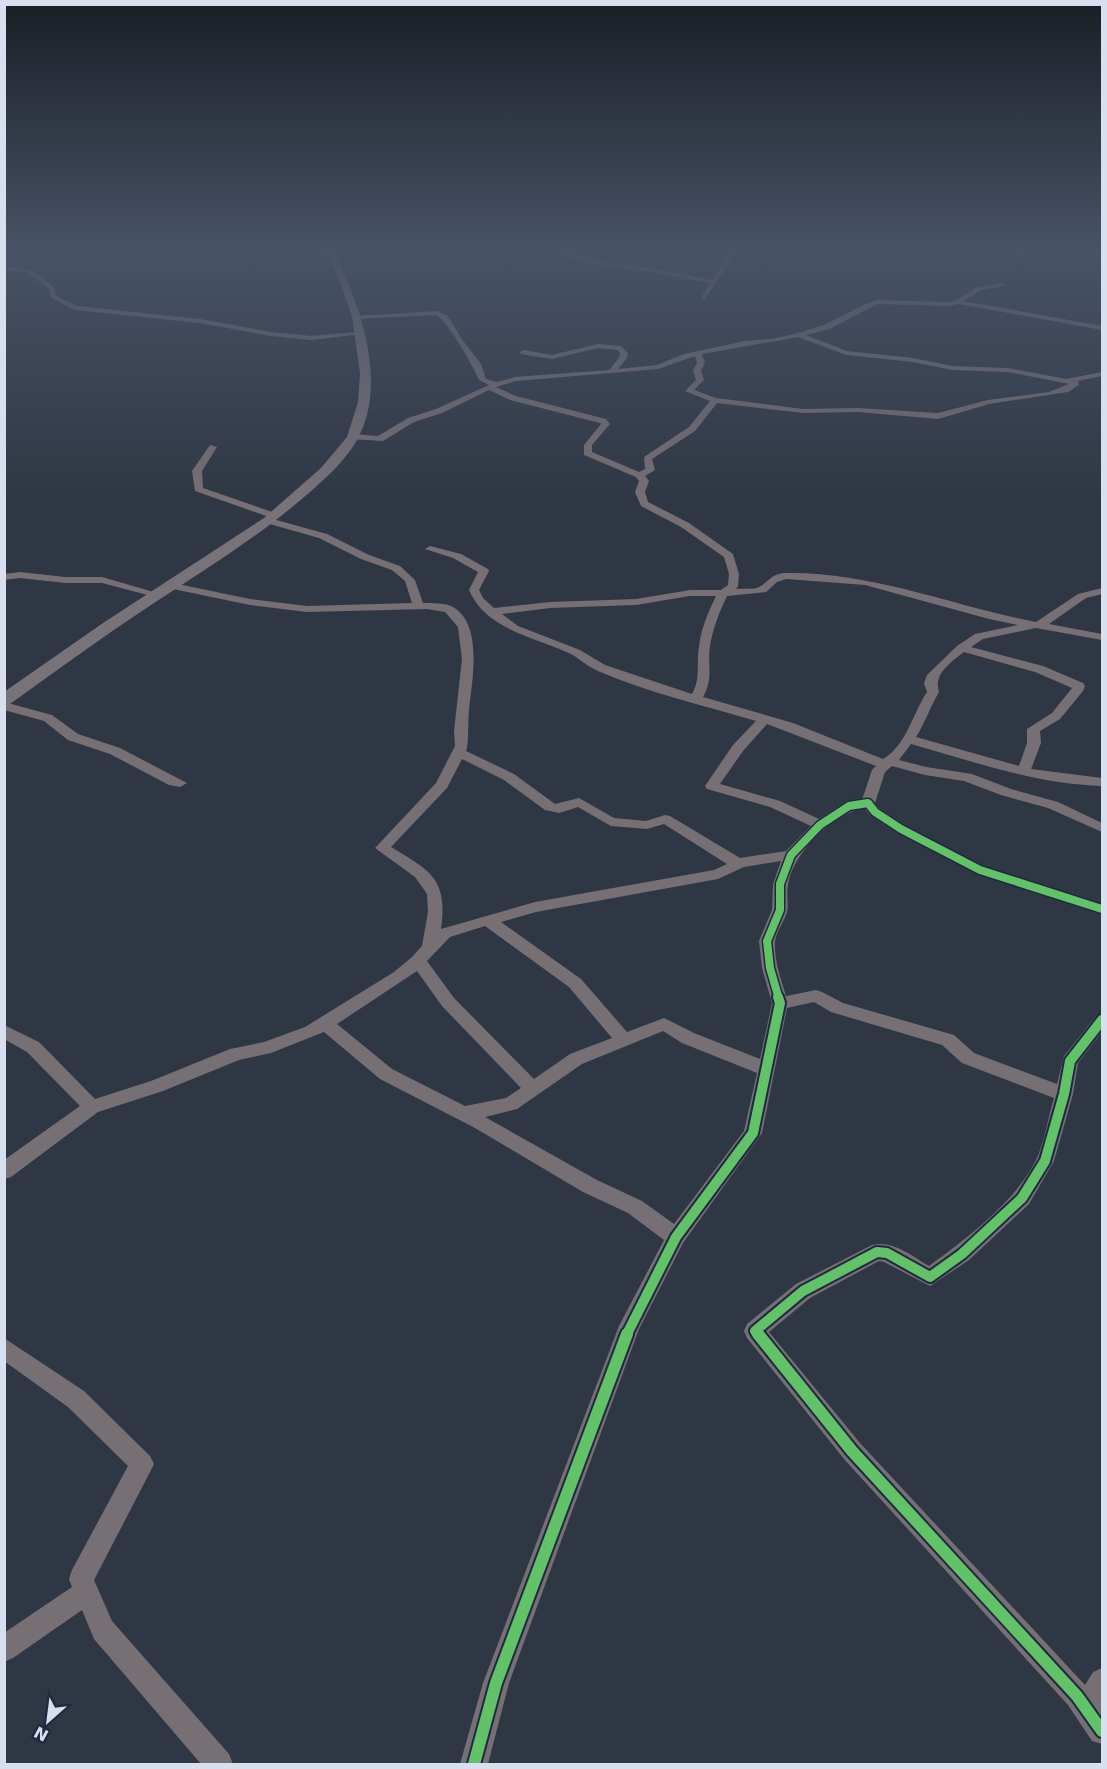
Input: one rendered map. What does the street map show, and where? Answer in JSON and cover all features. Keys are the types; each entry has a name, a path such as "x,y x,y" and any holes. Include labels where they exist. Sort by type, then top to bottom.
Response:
{"street":[{"path":"4,700 32,678 272,519 326,471 352,437 364,402 365,373 358,334 311,338 268,334"},
{"path":"455,334 477,364 483,380 513,398 603,421 606,424 588,445 587,453 639,475 644,481 640,492 644,504 685,525 729,556 734,574 733,586 725,593 709,622 704,649 704,684 696,699"},
{"path":"352,437 380,439 411,420 439,411 492,385 531,376 658,367 684,356 804,334"},
{"path":"698,353 701,360 696,374 700,380 689,391 715,400 803,411 858,410 938,416 988,402 1042,396 1065,390 1076,383 1008,370 952,368 913,360 846,353 799,335"},
{"path":"524,352 552,357 598,346 615,347 624,353 624,358 611,372"},
{"path":"1066,381 1102,374"},
{"path":"1096,386 1102,374"},
{"path":"639,475 650,470 648,459 651,455 692,429 715,400"},
{"path":"213,447 197,471 198,489 272,519 323,536 365,557 396,568 410,580 419,606"},
{"path":"430,549 457,556 484,571 483,578 474,590 478,599 491,612 514,628 576,651 601,668 788,726 886,763 967,777 1006,792 1053,805 1102,828"},
{"path":"4,577 20,575 65,580 102,580 159,594"},
{"path":"491,612 550,605 636,602 690,593 762,590 774,580 785,576 865,582 993,617 1102,637"},
{"path":"173,586 250,602 307,609 419,606 448,609 464,626 468,659 460,732 462,746 442,785 382,848 404,862 431,885 436,895 430,946"},
{"path":"868,803 879,770 897,755 933,692 930,683 933,675 961,648 978,636 1041,624 1082,596 1102,591"},
{"path":"961,648 1039,669 1079,686 1056,716 1033,729 1034,743 1024,771"},
{"path":"4,706 48,718 74,737 115,751 180,783"},
{"path":"763,720 738,748 712,786 775,804 820,825"},
{"path":"908,739 1024,771 1077,782 1102,782"},
{"path":"459,752 509,777 550,807 559,809 579,802 611,822 647,825 664,819 676,824 738,864"},
{"path":"474,1764 496,1683 630,1326 676,1237 753,1133 780,1003 770,968 767,941 780,910 780,884 791,855 820,825 849,806 868,803"},
{"path":"868,803 875,812 901,829 980,870 1102,909"},
{"path":"4,1171 92,1107 156,1086 236,1054 265,1048 311,1032 418,961 444,933 535,907 718,874 738,864 791,855"},
{"path":"488,920 575,983 625,1041"},
{"path":"418,961 448,1002 532,1088"},
{"path":"780,1003 816,996 837,1008 948,1040 968,1058 1064,1094"},
{"path":"1102,1020 1070,1061 1064,1094 1045,1161 1022,1197 962,1254 930,1277 887,1253 877,1252 803,1291 755,1331 852,1451 1087,1709 1102,1731"},
{"path":"325,1024 386,1074 590,1186 635,1208 676,1237"},
{"path":"462,1114 510,1104 576,1059 664,1024 688,1038 766,1069"},
{"path":"4,1031 33,1047 92,1107"},
{"path":"4,1348 76,1399 142,1464 81,1579 103,1630 219,1764"},
{"path":"4,1649 87,1591"},
{"path":"1087,1709 1102,1681"}],"cycle path":[{"path":"474,1764 496,1683 630,1326 676,1237 753,1133 780,1003 770,968 767,941 780,910 780,884 791,855 820,825 849,806 868,803 875,812 901,829 980,870 1102,909"},
{"path":"1102,1020 1070,1061 1064,1094 1045,1161 1022,1198 962,1254 930,1277 887,1253 877,1252 803,1291 755,1331 852,1451 1077,1696 1102,1731"}]}
